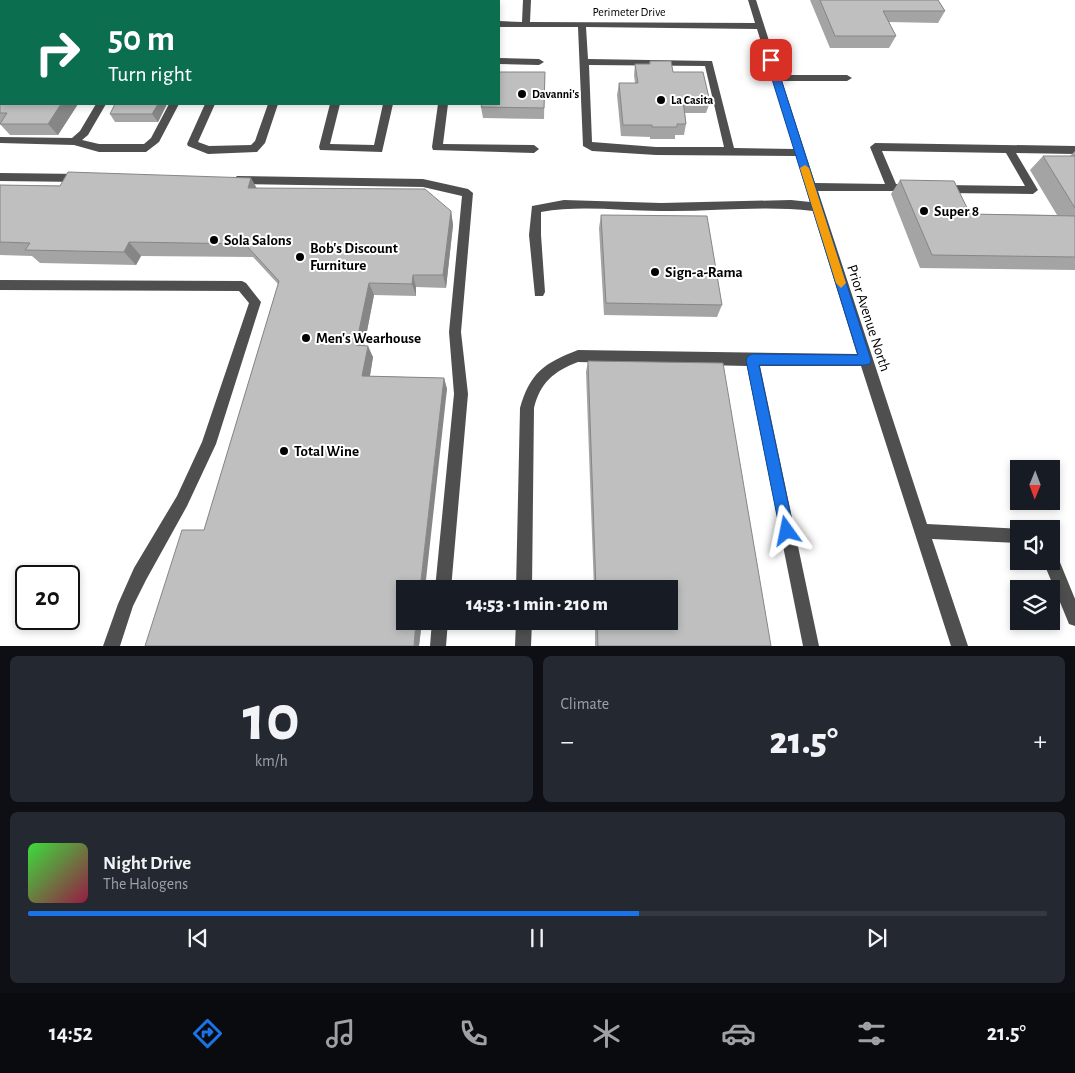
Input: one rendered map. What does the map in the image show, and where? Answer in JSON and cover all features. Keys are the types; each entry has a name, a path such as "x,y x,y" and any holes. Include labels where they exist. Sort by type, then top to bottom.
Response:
{"street":[{"path":"526,24 527,0"},
{"name":"Prior Avenue North","path":"752,0 865,360 960,646"},
{"name":"Perimeter Drive","path":"500,24 760,26"},
{"path":"582,24 587,144 592,147 656,151 800,152"},
{"path":"500,61 539,62"},
{"path":"584,62 709,63 730,151"},
{"path":"776,78 847,78"},
{"path":"74,142 84,133 100,105"},
{"path":"0,140 74,142 99,148 146,148 155,140 173,105"},
{"path":"210,105 192,144 208,150 253,149 260,143 273,105"},
{"path":"335,105 324,146 378,149 388,105"},
{"path":"443,105 437,147 534,149"},
{"path":"892,188 875,147 1075,150"},
{"path":"810,186 1032,190 1009,149"},
{"path":"0,177 98,178"},
{"path":"226,180 423,183 468,193 455,332 461,394 444,580"},
{"path":"539,292 535,234 536,209 564,204 661,207 791,204 817,207"},
{"path":"0,285 242,286 255,302 209,444 182,501 140,574 126,604 111,646"},
{"path":"524,580 527,408 530,393 541,377 555,364 578,356 752,360 865,360"},
{"path":"752,360 811,646"},
{"path":"922,531 1010,534"},
{"path":"1055,570 1075,618"},
{"path":"438,646 439,630"},
{"path":"523,646 524,630"}],"building":[{"path":"820,0 938,0 945,11 883,11 896,36 835,36"},
{"name":"La Casita","path":"650,61 671,61 673,72 703,72 710,102 683,101 686,124 677,124 677,127 623,125 619,83 638,83 635,64 650,64"},
{"name":"Davanni's","path":"500,72 545,72 544,108 481,107 482,105 500,105"},
{"path":"0,105 60,105 48,124 0,124 7,113 0,113"},
{"path":"114,105 157,105 152,114 110,114"},
{"path":"1043,156 1075,156 1075,208"},
{"path":"68,172 251,178 248,188 425,189 451,211 443,275 413,275 412,284 369,283 356,345 368,346 362,376 444,378 421,580 396,580 396,630 415,630 414,646 145,646 182,530 204,530 279,281 245,244 129,242 124,252 25,250 30,243 0,242 0,185 60,186"},
{"path":"900,180 954,181 970,214 1075,216 1075,257 932,255"},
{"name":"Sign-a-Rama","path":"601,215 707,216 722,305 606,303"},
{"path":"588,361 723,363 771,646 598,646 597,630 678,630 678,580 596,580"}],"slow traffic":[{"path":"805,168 841,283"}],"place":[{"name":"Davanni's","path":"522,94"},
{"name":"La Casita","path":"661,100"},
{"name":"Super 8","path":"924,211"},
{"name":"Sola Salons","path":"214,240"},
{"name":"Bob's Discount Furniture","path":"300,257"},
{"name":"Sign-a-Rama","path":"655,272"},
{"name":"Men's Wearhouse","path":"306,338"},
{"name":"Total Wine","path":"284,451"}],"route":[{"path":"771,60 865,360 752,360 787,531"}]}
